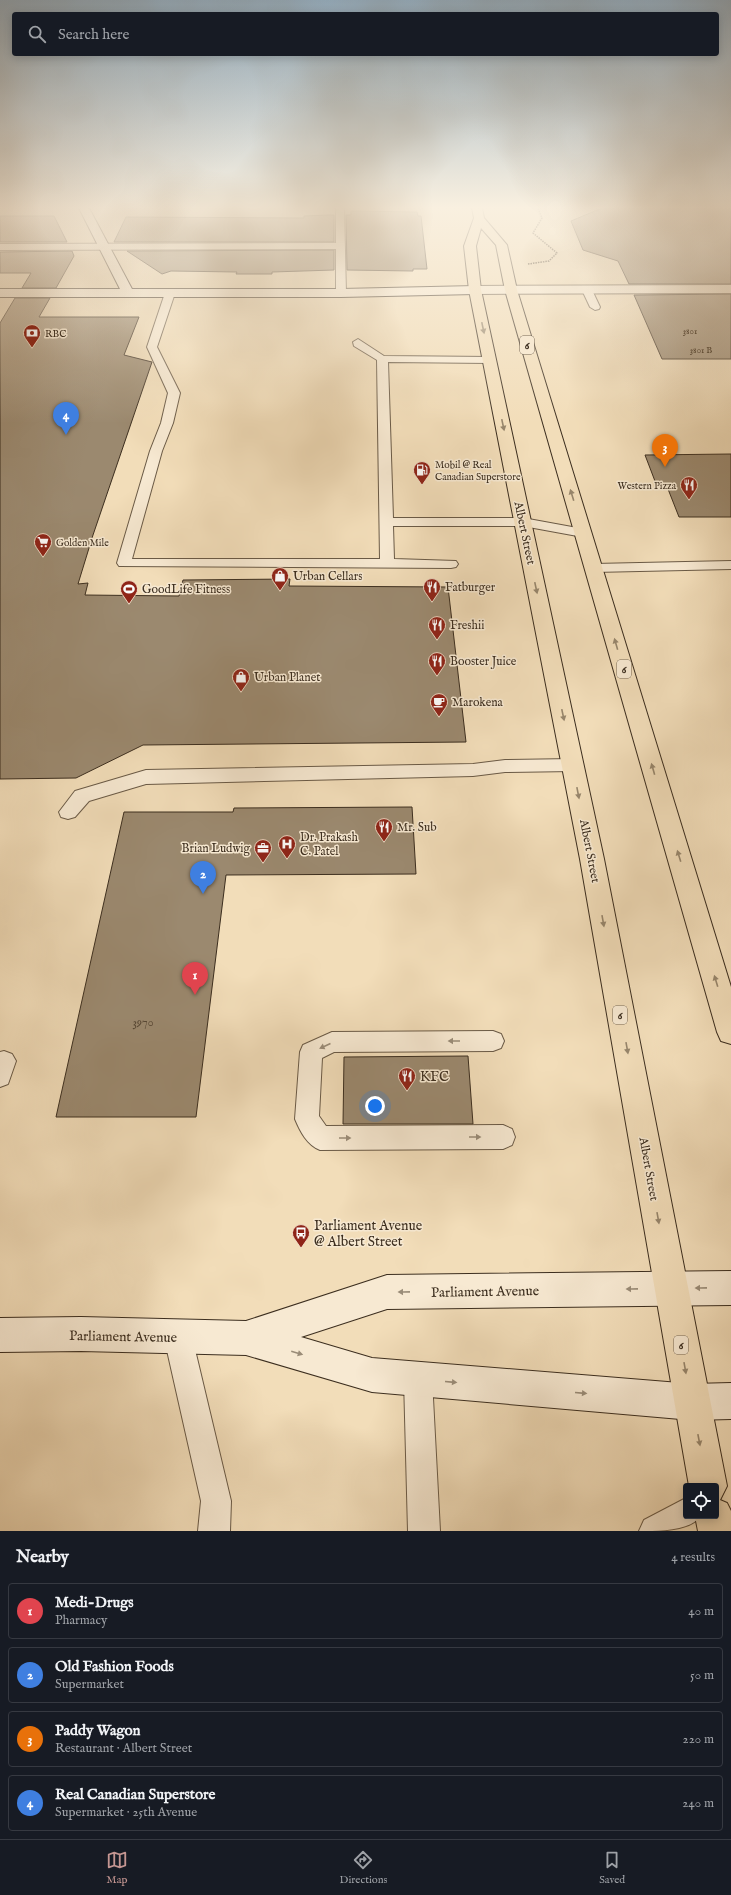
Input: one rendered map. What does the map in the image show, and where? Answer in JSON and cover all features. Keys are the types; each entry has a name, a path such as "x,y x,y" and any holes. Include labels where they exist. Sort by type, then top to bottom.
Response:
{"main road":[{"name":"Albert Street","path":"474,279 593,867 707,1483"},
{"name":"Albert Street","path":"509,279 731,1032"},
{"path":"715,1519 717,1531"}],"street":[{"path":"121,279 128,293"},
{"path":"0,293 342,293 475,290 731,289"},
{"name":"Parliament Avenue","path":"246,1338 387,1292 731,1288"},
{"name":"Parliament Avenue","path":"0,1335 81,1334 246,1338 372,1375 692,1402 731,1401"}],"lane":[{"path":"341,279 342,293"},
{"path":"587,290 595,307"},
{"path":"170,293 152,347 174,393 167,423 156,451 124,563 451,564"},
{"path":"358,342 358,344 382,359 490,360"},
{"path":"382,359 387,564"},
{"path":"386,522 523,522 583,533"},
{"path":"594,568 731,565"},
{"path":"68,812 82,796 146,777 473,770 504,766 573,765"},
{"path":"493,1041 332,1042 311,1052 307,1119 320,1138 503,1137"},
{"path":"178,1337 216,1501 214,1531"},
{"path":"418,1379 424,1531"},
{"path":"654,1531 683,1515"}],"building":[{"path":"27,279 61,279 56,288 22,288"},
{"path":"627,279 731,279 731,284 629,284"},
{"path":"731,294 731,359 662,359 634,295"},
{"name":"Golden Mile","path":"15,298 50,298 39,317 139,317 124,355 152,362 93,535 78,584 88,583 85,595 179,596 183,580 290,579 289,586 448,587 466,742 143,745 76,778 0,779 0,323"},
{"path":"731,454 731,517 679,517 668,489 658,489 645,455"},
{"path":"412,807 416,874 226,875 196,1117 56,1117 124,812 233,812 234,808"},
{"name":"KFC","path":"468,1056 473,1124 343,1124 344,1057"}],"place":[{"name":"RBC","path":"32,348"},
{"name":"Real Canadian Superstore","path":"66,435"},
{"name":"Paddy Wagon","path":"665,467"},
{"name":"Mobil @ Real Canadian Superstore","path":"422,485"},
{"name":"Western Pizza","path":"689,500"},
{"name":"Golden Mile","path":"43,557"},
{"name":"Urban Cellars","path":"280,591"},
{"name":"Fatburger","path":"432,602"},
{"name":"GoodLife Fitness","path":"129,604"},
{"name":"Freshii","path":"437,640"},
{"name":"Booster Juice","path":"437,676"},
{"name":"Urban Planet","path":"241,692"},
{"name":"Marokena","path":"439,717"},
{"name":"Mr. Sub","path":"384,842"},
{"name":"Dr. Prakash C. Patel","path":"287,859"},
{"name":"Brian Ludwig","path":"263,863"},
{"name":"Old Fashion Foods","path":"203,894"},
{"name":"Medi-Drugs","path":"195,995"},
{"name":"KFC","path":"407,1091"},
{"name":"Parliament Avenue @ Albert Street","path":"301,1248"}]}
